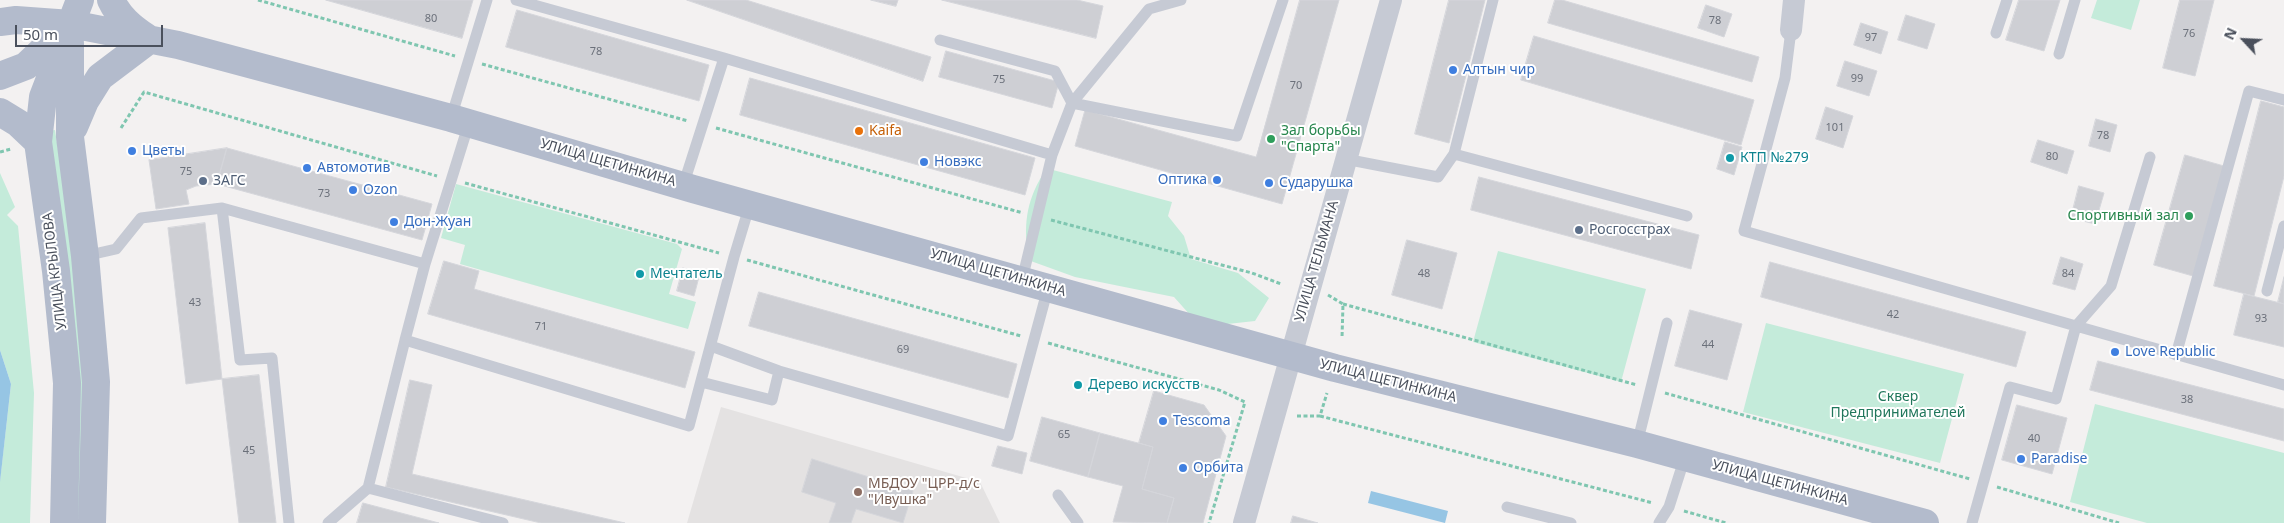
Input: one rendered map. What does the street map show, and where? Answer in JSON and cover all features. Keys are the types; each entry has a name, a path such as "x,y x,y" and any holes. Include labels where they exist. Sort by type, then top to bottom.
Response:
{"main road":[{"path":"70,137 85,101 100,77 149,40 128,25 111,0"},
{"path":"0,76 26,66 75,12"},
{"path":"75,12 70,137 85,256 96,382 92,523"},
{"name":"УЛИЦА ЩЕТИНКИНА","path":"0,22 75,12 149,40 178,45 460,121 683,186 1291,356 1637,444 1925,523"},
{"name":"УЛИЦА КРЫЛОВА","path":"64,523 67,383 56,271 38,142 43,97 75,12"},
{"path":"0,112 18,123 38,142"}],"street":[{"name":"УЛИЦА ТЕЛЬМАНА","path":"1244,523 1391,0"},
{"path":"1791,30 1794,0"}],"lane":[{"path":"328,523 368,488 425,264 451,180 468,59 487,0"},
{"path":"516,0 724,58 1052,155"},
{"path":"1022,280 1052,155 1072,103 1149,9 1181,0"},
{"path":"1072,103 1238,136 1283,0"},
{"path":"1346,159 1438,177 1454,154 1493,0"},
{"path":"1996,33 2007,0"},
{"path":"2059,54 2075,0"},
{"path":"1791,30 1784,78 1744,232 2284,385"},
{"path":"940,40 1055,70 1072,103"},
{"path":"683,186 724,58"},
{"path":"2176,355 2249,92 2284,100"},
{"path":"1454,154 1687,216"},
{"path":"1972,523 2010,387 2056,399 2076,326 2111,286 2150,157"},
{"path":"405,340 689,426 750,204"},
{"path":"85,256 116,249 141,218 222,208 425,264"},
{"path":"222,208 240,360 272,358 289,523"},
{"path":"2267,290 2284,226"},
{"path":"711,346 780,371 1008,436 1048,288"},
{"path":"1637,444 1667,323"},
{"path":"701,382 772,400 780,371"},
{"path":"1659,523 1669,507 1685,457"},
{"path":"368,488 503,523"},
{"path":"1058,495 1078,523"},
{"path":"1507,507 1571,523"}],"path":[{"path":"258,0 1038,217 1252,273 1282,284"},
{"path":"121,128 144,92 451,180 849,287 1219,390 1246,402 1209,523"},
{"path":"1327,295 1343,304 1650,389 2119,523"},
{"path":"1342,338 1343,304"},
{"path":"1320,416 1327,393"},
{"path":"1297,416 1320,416 1726,523"}],"shaded area":[{"path":"721,407 980,482 1000,523 687,523"}],"green space":[{"path":"2097,0 2140,0 2131,30 2091,18"},
{"path":"55,130 75,259 86,381 83,518 77,518 79,382 48,131"},
{"path":"1053,170 1172,202 1168,216 1184,236 1191,259 1238,273 1269,298 1255,321 1209,326 1191,316 1174,297 1075,277 1028,260 1026,225 1029,205 1043,174"},
{"path":"0,173 15,207 7,215 18,226 34,393 30,523 0,523 0,481 11,384 0,350"},
{"path":"456,184 677,244 682,249 669,294 696,302 688,329 460,264 465,245 441,238"},
{"path":"1498,251 1646,289 1621,382 1473,342"},
{"name":"Сквер Предпринимателей","path":"1766,323 1964,374 1940,463 1743,412"},
{"path":"2095,404 2284,453 2284,523 2147,523 2070,502"}],"water":[{"path":"0,350 11,384 0,482"},
{"path":"1371,491 1448,511 1445,523 1368,503"}],"building":[{"path":"326,0 473,0 462,38"},
{"path":"687,0 746,0 931,57 923,81"},
{"path":"871,0 898,0 896,6"},
{"path":"942,0 1077,0 1103,6 1096,38"},
{"path":"1300,0 1339,0 1282,204 1075,146 1085,110 1256,157"},
{"path":"1449,0 1485,0 1449,143 1415,134"},
{"path":"1555,0 1562,0 1759,57 1752,82 1548,23"},
{"path":"2019,0 2060,0 2044,51 2006,40"},
{"path":"2180,0 2214,0 2195,76 2163,68"},
{"path":"1706,5 1732,14 1724,37 1698,28"},
{"path":"517,10 709,65 699,101 506,47"},
{"path":"1906,15 1935,24 1927,49 1898,40"},
{"path":"1861,23 1888,32 1881,54 1854,45"},
{"path":"1534,36 1754,100 1741,145 1521,80"},
{"path":"946,51 1059,82 1052,108 939,77"},
{"path":"1845,61 1877,71 1869,96 1837,86"},
{"path":"750,78 1035,158 1025,195 740,115"},
{"path":"2261,101 2284,107 2284,176 2254,296 2214,286"},
{"path":"1826,107 1853,116 1843,148 1816,139"},
{"path":"2096,119 2117,125 2110,152 2089,146"},
{"path":"2038,140 2074,151 2067,174 2031,162"},
{"name":"КТП №279","path":"1725,142 1742,147 1734,175 1717,169"},
{"path":"227,148 432,204 422,240 217,184"},
{"path":"227,148 217,184 196,186 186,190 189,204 156,209 149,160"},
{"name":"Спортивный зал","path":"2185,155 2224,166 2193,276 2154,265"},
{"path":"1479,177 1699,235 1691,269 1471,210"},
{"path":"2079,186 2104,193 2095,224 2071,218"},
{"path":"205,223 222,379 186,384 168,228"},
{"path":"1407,240 1457,253 1442,309 1392,295"},
{"path":"2061,257 2083,264 2075,290 2053,284"},
{"path":"444,261 479,271 474,289 695,352 685,388 428,314"},
{"path":"1770,262 2026,332 2016,367 1761,297"},
{"path":"683,268 700,273 694,296 677,291"},
{"path":"2284,277 2284,304 2278,302"},
{"path":"759,292 1017,364 1008,398 749,326"},
{"path":"2244,294 2284,304 2284,347 2234,335"},
{"path":"1690,310 1742,324 1727,380 1675,366"},
{"path":"2098,361 2284,409 2284,441 2090,390"},
{"path":"259,375 276,523 239,523 222,379"},
{"path":"410,380 432,385 412,474 625,523 541,523 386,487"},
{"name":"Орбита","path":"1154,391 1204,405 1226,436 1203,523 1167,523 1174,498 1142,489 1153,447 1139,443"},
{"path":"2017,405 2067,418 2052,474 2002,460"},
{"path":"1042,417 1100,433 1088,477 1030,461"},
{"path":"1100,433 1153,447 1142,489 1174,498 1167,523 1113,522 1123,486 1088,477"},
{"path":"998,446 1027,453 1022,474 992,466"},
{"name":"МБДОУ \"ЦРР-д/с \"Ивушка\"","path":"812,459 913,491 903,523 856,509 851,523 829,523 836,503 802,492"},
{"path":"363,503 439,523 357,523"},
{"path":"1293,516 1318,523 1291,523"}],"place":[{"name":"Алтын чир","path":"1453,70"},
{"name":"Kaifa","path":"859,131"},
{"name":"Зал борьбы \"Спарта\"","path":"1271,139"},
{"name":"Цветы","path":"132,151"},
{"name":"КТП №279","path":"1730,158"},
{"name":"Новэкс","path":"924,162"},
{"name":"Автомотив","path":"307,168"},
{"name":"Оптика","path":"1217,180"},
{"name":"ЗАГС","path":"203,181"},
{"name":"Сударушка","path":"1269,183"},
{"name":"Ozon","path":"353,190"},
{"name":"Спортивный зал","path":"2189,216"},
{"name":"Дон-Жуан","path":"394,222"},
{"name":"Росгосстрах","path":"1579,230"},
{"name":"Мечтатель","path":"640,274"},
{"name":"Love Republic","path":"2115,352"},
{"name":"Дерево искусств","path":"1078,385"},
{"name":"Tescoma","path":"1163,421"},
{"name":"Paradise","path":"2021,459"},
{"name":"Орбита","path":"1183,468"},
{"name":"МБДОУ \"ЦРР-д/с \"Ивушка\"","path":"858,492"}]}
